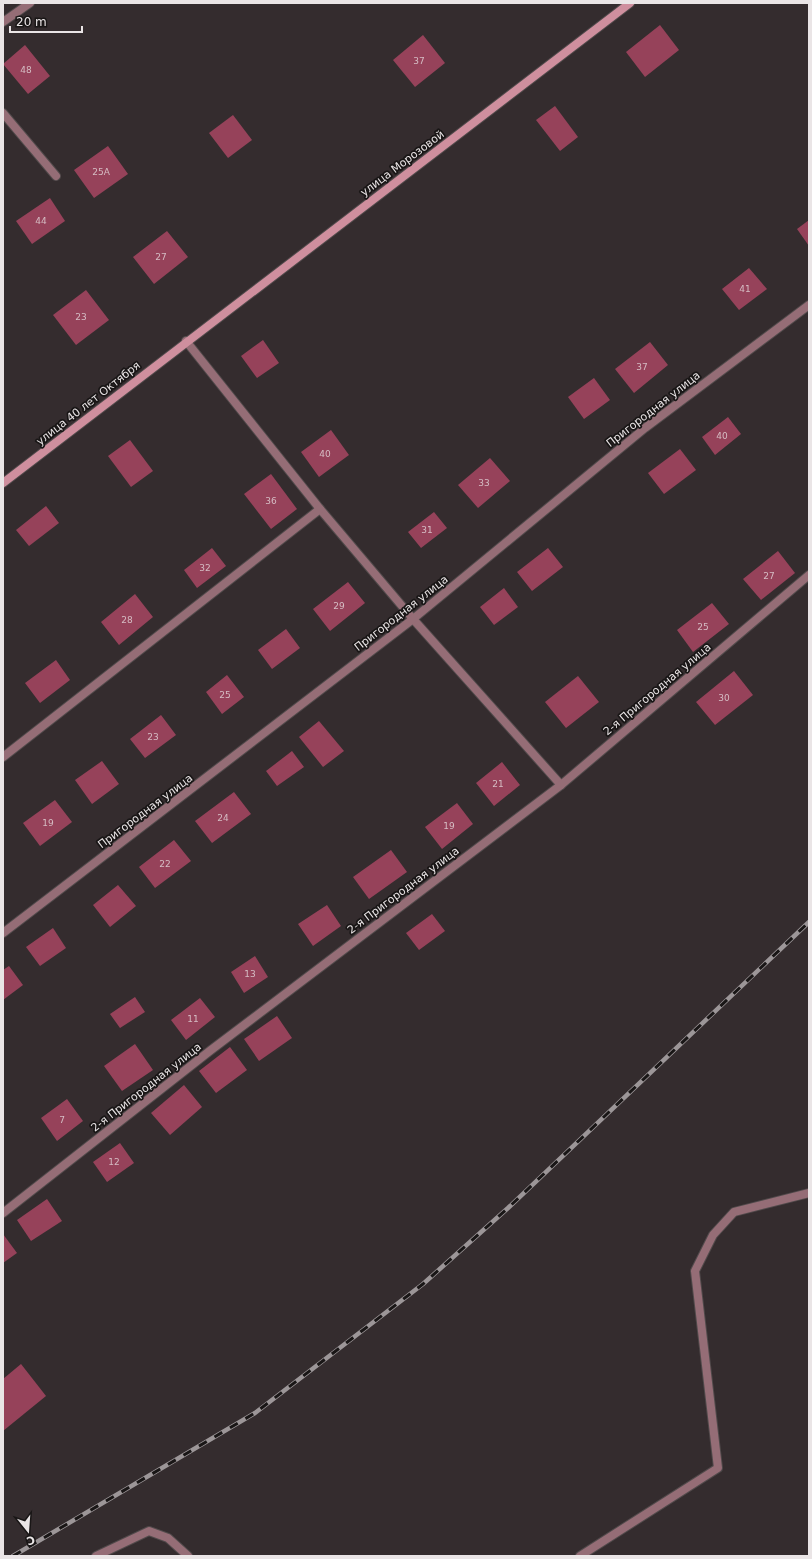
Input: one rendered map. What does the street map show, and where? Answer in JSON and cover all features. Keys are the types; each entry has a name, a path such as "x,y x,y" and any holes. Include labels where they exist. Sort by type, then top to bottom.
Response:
{"main road":[{"name":"улица Морозовой","path":"186,341 630,3"},
{"name":"улица 40 лет Октября","path":"3,483 186,341"}],"street":[{"path":"3,22 30,3"},
{"path":"3,113 56,176"},
{"name":"Пригородная улица","path":"3,933 413,619 645,428 809,305"},
{"path":"186,341 320,509 413,619 561,785"},
{"path":"3,757 320,509"},
{"name":"2-я Пригородная улица","path":"3,1214 211,1050 561,785 809,575"},
{"path":"580,1556 718,1468 695,1271 713,1235 734,1212 809,1194"},
{"path":"96,1556 149,1531 168,1538 188,1556"}],"building":[{"path":"660,25 679,50 645,77 626,52"},
{"path":"423,35 445,63 415,87 393,60"},
{"path":"25,45 50,76 28,94 3,64"},
{"path":"555,106 578,137 560,151 536,120"},
{"path":"233,115 252,140 228,158 209,133"},
{"path":"108,146 128,174 94,198 74,170"},
{"path":"50,198 65,221 32,244 16,221"},
{"path":"809,220 809,246 797,229"},
{"path":"167,231 188,257 154,284 133,257"},
{"path":"749,268 767,289 739,310 722,289"},
{"path":"86,290 109,320 76,345 53,315"},
{"path":"263,340 279,363 257,378 241,356"},
{"path":"650,342 668,365 634,393 615,369"},
{"path":"594,378 610,400 584,419 568,397"},
{"path":"728,417 741,434 715,455 702,437"},
{"path":"331,430 349,455 319,477 301,452"},
{"path":"130,440 153,471 131,487 108,456"},
{"path":"680,449 696,470 664,494 648,473"},
{"path":"490,458 510,481 478,508 458,485"},
{"path":"271,474 297,509 271,529 244,494"},
{"path":"46,506 59,523 29,546 16,530"},
{"path":"434,512 447,528 421,548 408,532"},
{"path":"212,548 226,566 197,588 184,570"},
{"path":"548,548 563,567 532,591 517,572"},
{"path":"778,551 795,573 761,600 743,579"},
{"path":"348,582 365,603 330,631 313,609"},
{"path":"504,588 518,607 494,625 480,607"},
{"path":"135,594 153,617 119,645 101,622"},
{"path":"712,603 729,624 693,652 677,630"},
{"path":"286,629 300,648 272,669 258,650"},
{"path":"56,660 70,680 40,703 25,683"},
{"path":"734,671 753,695 715,725 696,702"},
{"path":"227,675 244,697 222,714 206,692"},
{"path":"578,676 599,702 566,728 545,702"},
{"path":"161,715 176,735 145,758 130,739"},
{"path":"319,721 344,751 323,767 299,737"},
{"path":"292,751 304,767 277,786 266,771"},
{"path":"102,761 119,784 92,804 75,780"},
{"path":"502,762 520,785 494,806 476,783"},
{"path":"234,792 251,814 212,843 195,821"},
{"path":"55,800 72,822 40,846 23,823"},
{"path":"457,803 473,824 442,849 425,827"},
{"path":"174,840 191,861 155,888 139,867"},
{"path":"391,850 407,872 369,899 353,877"},
{"path":"118,885 136,906 110,927 93,905"},
{"path":"327,905 341,926 313,946 298,924"},
{"path":"432,914 445,931 419,950 406,933"},
{"path":"53,928 66,948 40,966 26,947"},
{"path":"255,956 268,977 244,993 231,972"},
{"path":"9,966 23,985 3,1000 3,970"},
{"path":"135,997 145,1012 120,1028 110,1014"},
{"path":"200,998 215,1017 186,1040 171,1020"},
{"path":"277,1016 292,1038 259,1061 244,1039"},
{"path":"135,1044 153,1070 122,1091 104,1066"},
{"path":"230,1047 247,1070 216,1093 199,1071"},
{"path":"184,1085 202,1107 170,1135 151,1113"},
{"path":"67,1099 83,1121 57,1141 41,1118"},
{"path":"120,1143 134,1163 107,1182 93,1162"},
{"path":"47,1199 62,1221 31,1241 17,1220"},
{"path":"3,1234 17,1253 3,1263"},
{"path":"21,1364 46,1396 3,1431 3,1379"}],"railway":[{"path":"13,1556 255,1413 423,1284 508,1208 809,922"}]}
